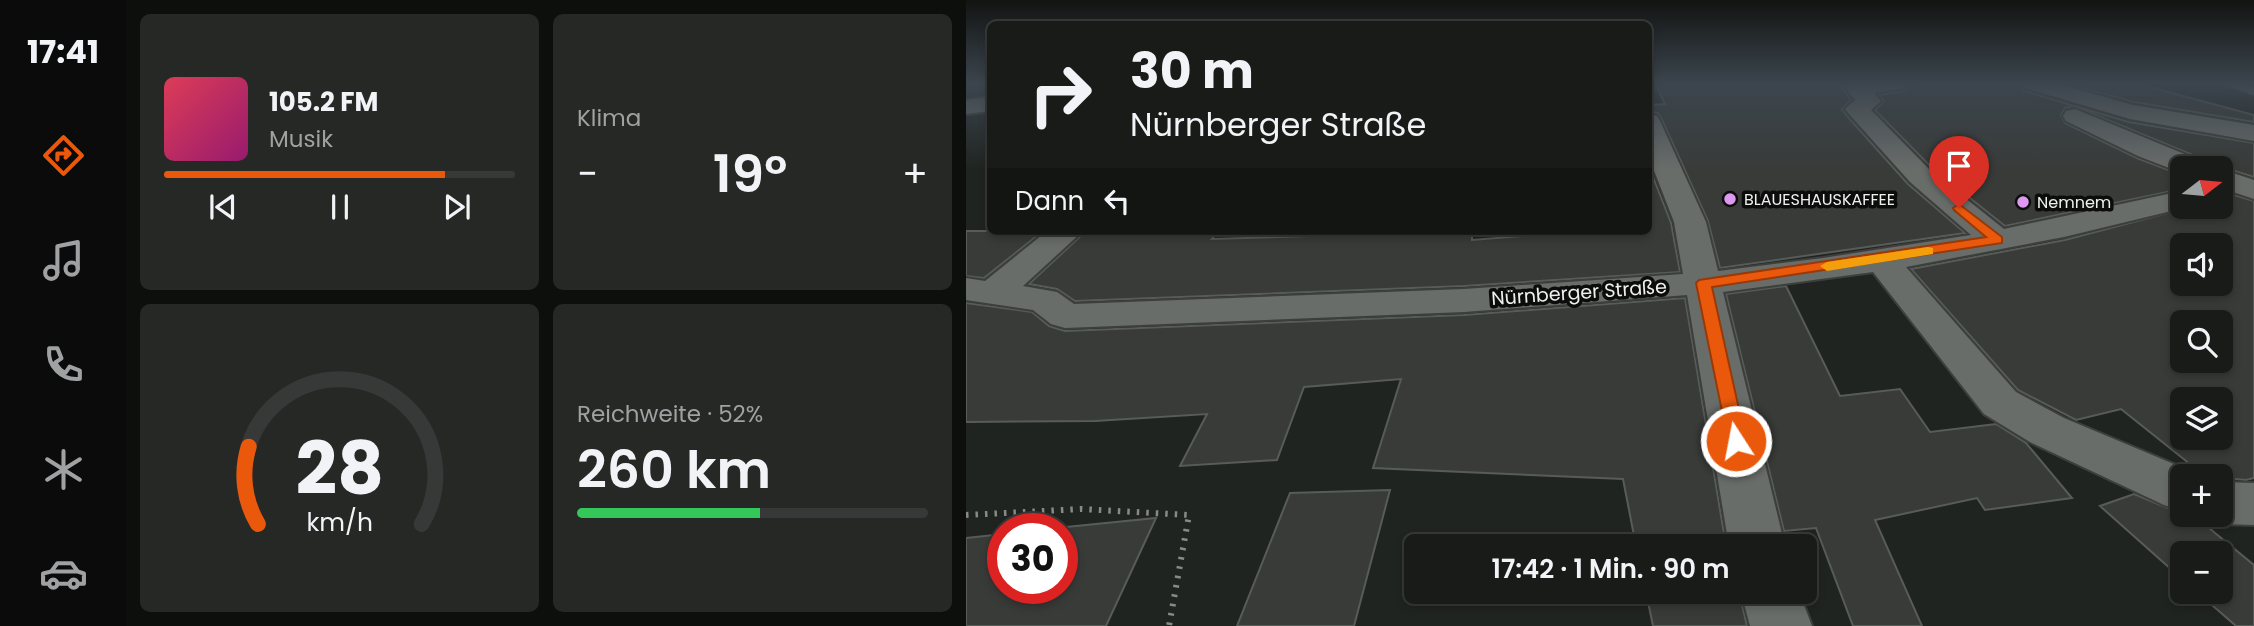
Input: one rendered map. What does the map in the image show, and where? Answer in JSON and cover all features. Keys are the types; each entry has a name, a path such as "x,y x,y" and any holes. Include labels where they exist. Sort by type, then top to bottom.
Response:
{"street":[{"path":"1860,112 1920,176 1997,240"},
{"path":"2067,112 2170,159"},
{"path":"2131,112 2254,134"},
{"path":"1652,129 1690,222 1755,534"},
{"name":"Nürnberger Straße","path":"978,290 1044,300 1065,316 1404,304 1704,283 1997,240 2170,203"},
{"path":"978,290 1061,235"},
{"path":"1881,259 2000,403 2047,430 2170,485"},
{"path":"2233,503 2254,504"},
{"path":"1774,604 1781,626"}],"path":[{"path":"966,515 1081,509 1189,515 1170,626"}],"building":[{"path":"1654,112 1844,112 1908,184 1965,233 1720,268 1708,221 1658,113"},
{"path":"1877,112 2063,112 2061,115 2065,123 2137,158 2170,170 2170,192 2005,226 1932,168"},
{"path":"2089,112 2129,122 2254,143 2254,177 2233,170 2233,156 2195,156"},
{"path":"2195,112 2244,112 2254,115 2254,122"},
{"path":"1652,174 1671,223 1680,272 1464,286 1075,301 1057,289 1029,284 1082,235 1215,235 1212,239 1472,235 1472,240 1536,235 1652,235"},
{"path":"2233,195 2254,201 2254,478 2233,479 2233,464 2190,464 2172,450 2233,450 2233,387 2170,387 2170,448 2121,409 2076,420 2018,390 1911,269 2065,240 2170,212 2170,219 2233,219"},
{"path":"966,231 987,231 987,235 1038,235 984,278 966,276"},
{"path":"1786,286 1840,396 1900,389 1930,432 1996,424 2026,443 2072,498 1985,510 1977,498 1875,520 1922,626 1853,626 1816,528 1784,531 1726,294"},
{"path":"1685,298 1724,534 1634,534 1623,479 1373,468 1401,379 1304,387 1277,460 1180,466 1207,414 1095,421 966,422 966,303 1032,312 1049,326 1065,331 1464,315"},
{"path":"1390,490 1354,626 1237,626 1290,493"},
{"path":"2134,494 2170,509 2170,527 2208,527 2225,541 2170,541 2170,568 2100,506"},
{"path":"1156,518 1106,626 966,626 966,538 987,536 987,604 1078,604 1078,526"},
{"path":"2233,548 2254,565 2254,626 2236,626 2211,604 2233,604"},
{"path":"1648,604 1742,604 1747,626 1653,626"}],"slow traffic":[{"path":"1827,266 1928,251"}],"place":[{"name":"BLAUESHAUSKAFFEE","path":"1730,199"},
{"name":"Nemnem","path":"2023,202"}],"route":[{"path":"1736,441 1704,283 1997,240 1959,208"}]}
